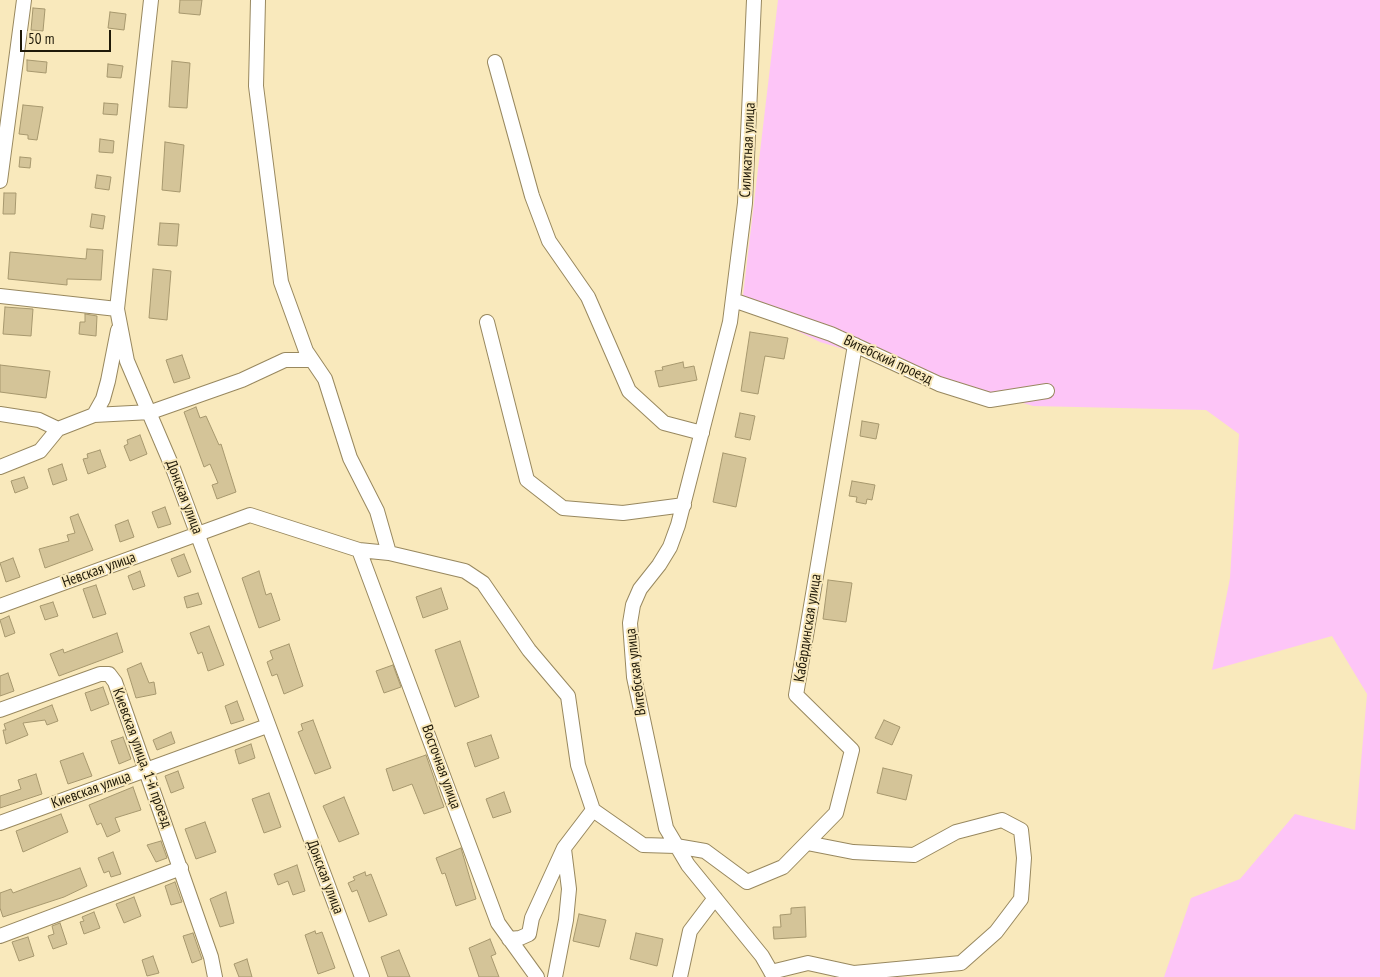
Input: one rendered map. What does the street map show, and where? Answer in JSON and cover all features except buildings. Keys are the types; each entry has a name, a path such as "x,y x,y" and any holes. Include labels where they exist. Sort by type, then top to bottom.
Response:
{"street":[{"path":"0,181 24,0"},
{"name":"Донская улица","path":"151,0 118,315 127,361 151,412 198,535 267,726 362,977"},
{"path":"258,0 256,86 282,282 306,351 325,379 350,458 377,511 389,554"},
{"name":"Силикатная улица","path":"733,300 745,203 754,0"},
{"path":"495,62 532,196 549,241 588,297 629,391 664,423 702,433"},
{"path":"0,296 118,315 108,381 103,398 94,415"},
{"name":"Витебский проезд","path":"733,300 831,334 939,384 990,400 1046,391"},
{"name":"Витебская улица","path":"733,300 730,322 684,505 670,547 640,589 633,605 630,623 634,677 645,737 666,828 688,865 762,956 773,975"},
{"path":"487,322 528,480 563,508 623,513 684,505"},
{"name":"Кабардинская улица","path":"676,846 705,851 747,882 783,867 836,813 852,750 796,695 855,345"},
{"path":"0,467 40,451 58,429 94,415 151,412 242,380 285,360 312,360"},
{"path":"0,414 39,420 58,429"},
{"name":"Невская улица","path":"0,606 250,515 359,550 389,554 465,571 483,582 529,650 568,696 578,765 593,810"},
{"name":"Восточная улица","path":"359,550 498,923 536,974"},
{"name":"Киевская улица, 1-й проезд","path":"0,710 100,674 109,674 115,682 147,770 211,957 215,977"},
{"name":"Киевская улица","path":"0,823 267,726"},
{"path":"536,974 528,934 532,918 564,848 593,810 643,845 676,846"},
{"path":"773,975 808,963 854,973 961,963 996,932 1021,899 1024,858 1021,830 1002,820 956,832 914,855 852,852 807,843"},
{"path":"555,977 566,920 568,889 564,848"},
{"path":"0,936 181,868"},
{"path":"680,977 690,931 715,898"},
{"path":"509,939 520,938 528,934"}],"shaded area":[{"path":"778,0 1380,0 1380,977 1164,977 1191,898 1240,879 1295,814 1355,830 1367,694 1332,636 1212,670 1230,578 1239,434 1206,410 1033,406 820,342 742,304"}]}
